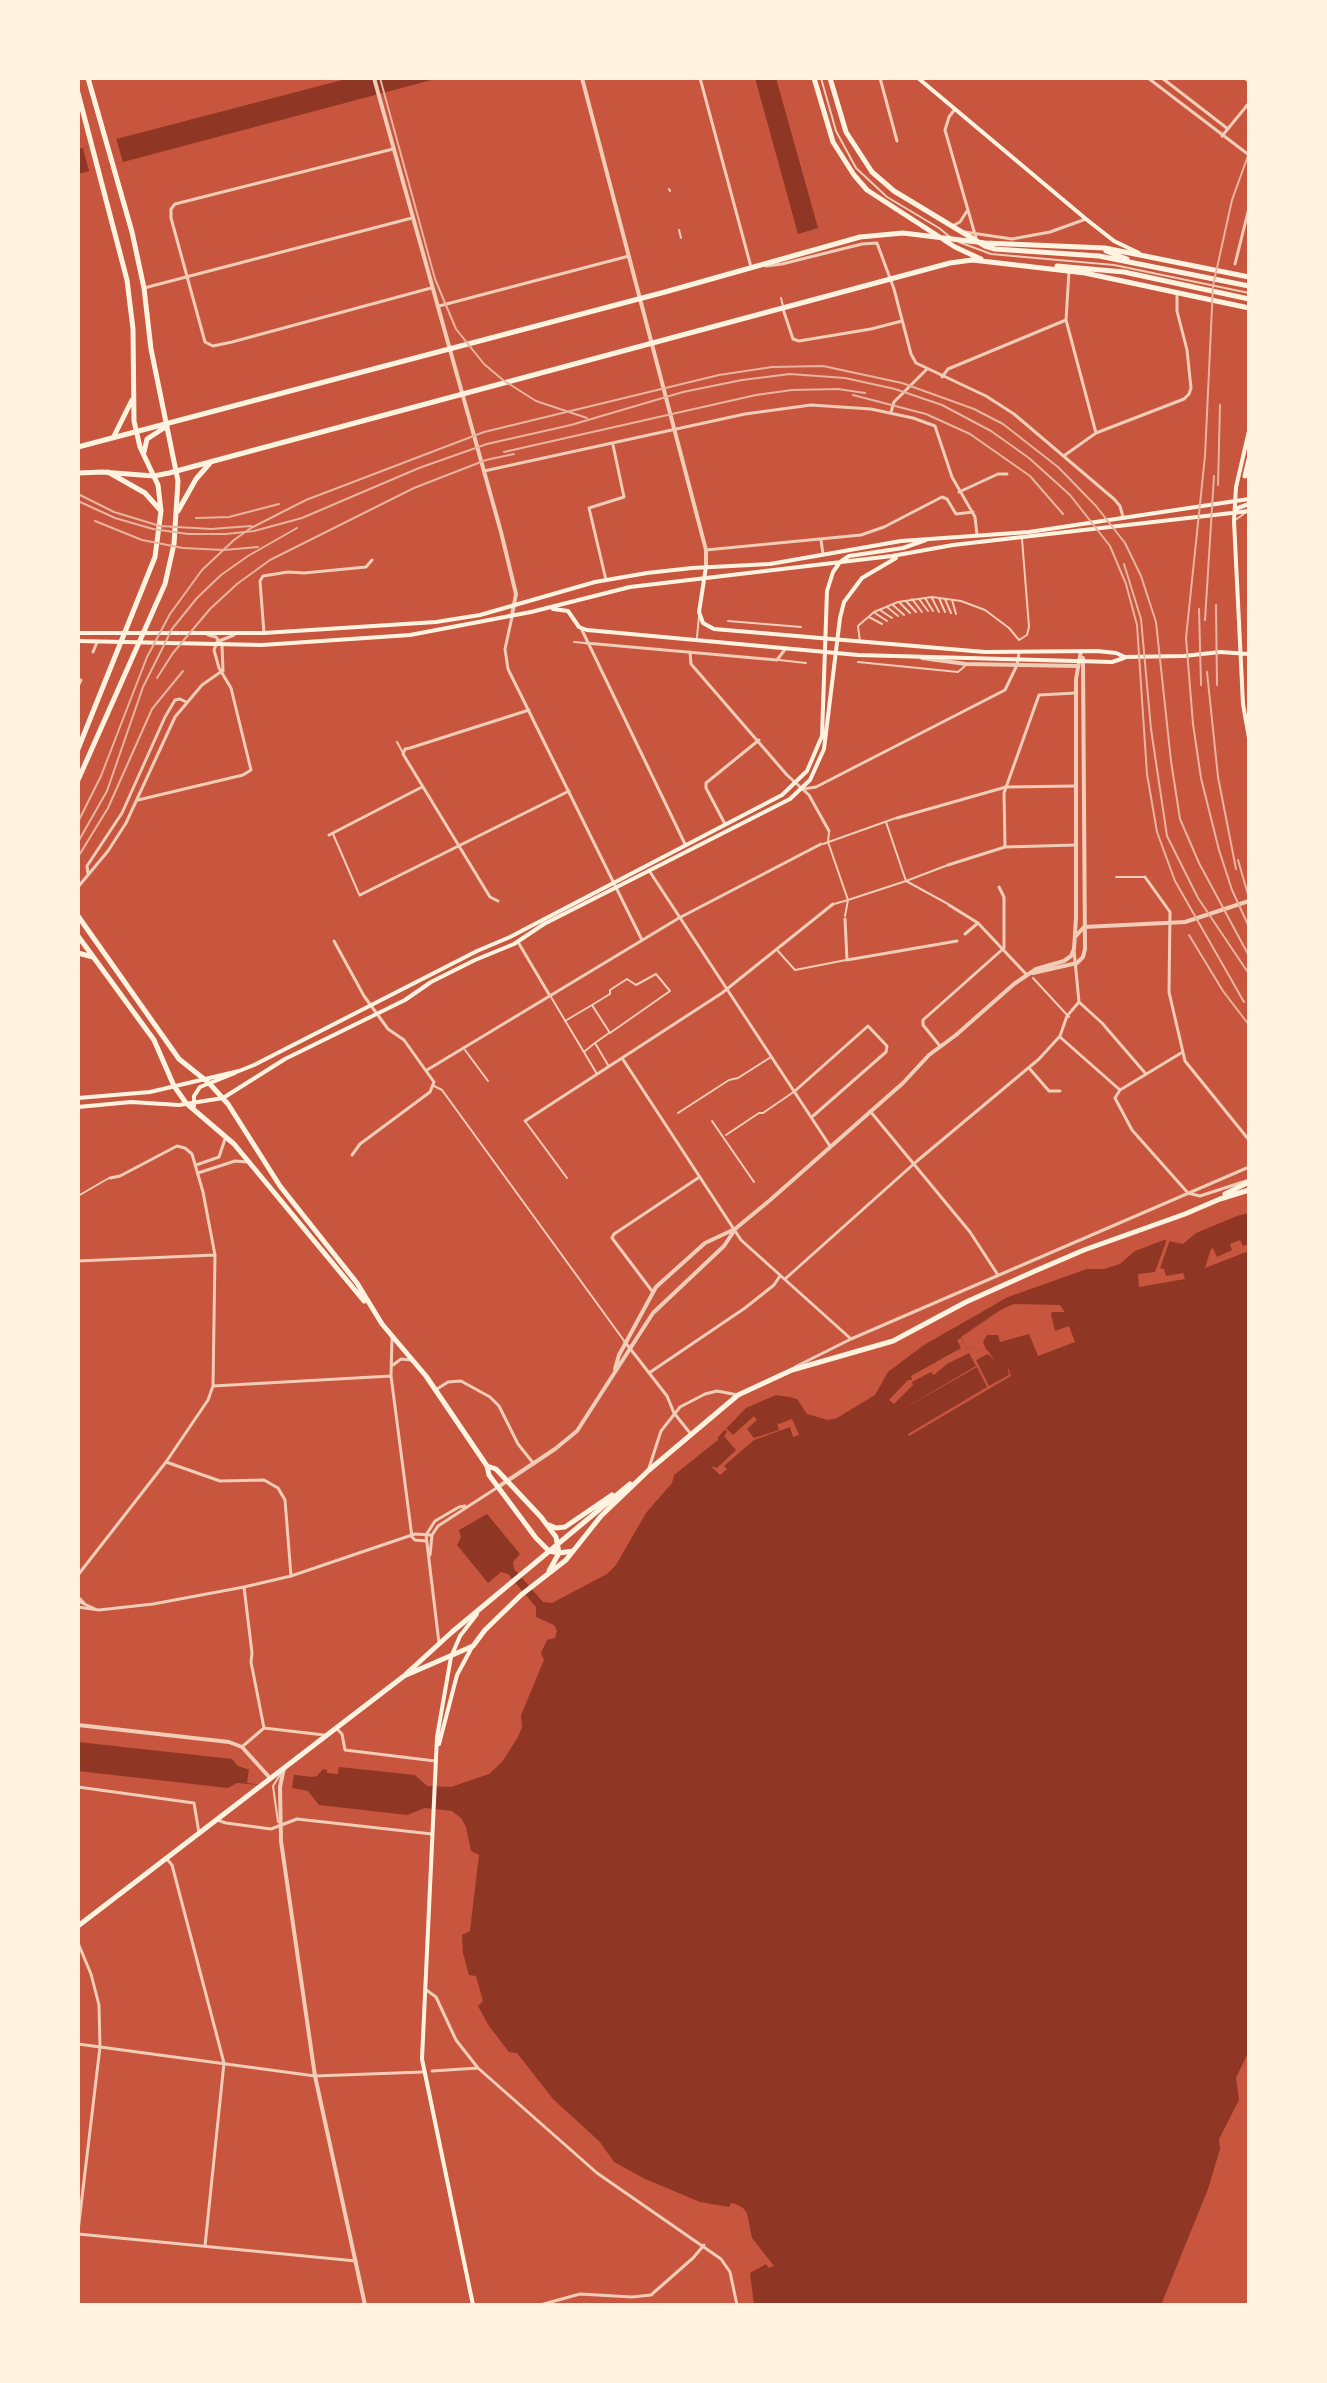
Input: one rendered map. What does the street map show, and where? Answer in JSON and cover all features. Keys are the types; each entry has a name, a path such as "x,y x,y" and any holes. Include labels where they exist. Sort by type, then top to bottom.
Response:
{"main road":[{"path":"78,780 165,584 172,556 178,471 151,349 144,288 89,78"},
{"path":"814,78 833,142 867,190 955,247 990,262"},
{"path":"830,78 846,132 867,167 888,188 978,242 995,249 1090,255 1135,262 1249,286"},
{"path":"918,78 1123,247 1156,257"},
{"path":"78,93 131,303 136,433 154,476 161,511 155,557 78,749"},
{"path":"78,447 871,235 903,233 985,243 1094,248 1156,257 1249,277"},
{"path":"1094,248 1135,262"},
{"path":"78,473 154,476 178,471 965,260 1113,271 1249,296"},
{"path":"1024,265 1069,271 1249,308"},
{"path":"113,438 133,397"},
{"path":"145,458 147,439 168,425"},
{"path":"1249,431 1239,469 1234,511 1243,704 1249,738"},
{"path":"1245,476 1249,459"},
{"path":"177,512 205,466 213,461"},
{"path":"108,472 145,493 161,511"},
{"path":"78,633 264,633 436,622 480,615 606,580 706,567 770,564 901,541 1029,532 1235,499 1248,505"},
{"path":"78,641 262,645 410,635 547,609 630,587 1234,511 1248,505"},
{"path":"78,1098 141,1093 206,1081 239,1071 510,937 778,797 796,783 809,767 822,736 828,586 833,572 840,562 852,555 903,548 928,539"},
{"path":"78,1107 139,1102 191,1105 223,1098 264,1070 785,802 803,789 816,770 827,740 842,606 853,587 874,569 904,554"},
{"path":"706,567 699,615 703,623 712,628 1079,663 1116,662 1125,657"},
{"path":"547,609 568,611 581,628 836,653 920,658 1081,651 1116,653 1125,657 1220,652 1249,654"},
{"path":"78,916 179,1059 223,1098 280,1186 357,1283 370,1307"},
{"path":"78,936 154,1040 174,1086 196,1112 226,1136 370,1307 436,1391 487,1466 489,1475 536,1538 549,1551 575,1550"},
{"path":"78,953 94,957"},
{"path":"191,1105 196,1091 206,1081"},
{"path":"1220,1199 1249,1181"},
{"path":"436,1750 457,1675 485,1630 575,1550 601,1516 648,1470 738,1395 792,1370 893,1341 966,1302 1035,1271 1249,1190"},
{"path":"487,1466 496,1469 548,1525 558,1542 559,1553 545,1574"},
{"path":"78,1926 404,1676 558,1542 648,1470"},
{"path":"548,1525 565,1527 620,1492"},
{"path":"473,2305 423,2072 436,1750 451,1657 460,1636 479,1611"},
{"path":"404,1676 473,1646"}],"street":[{"path":"78,81 89,78"},
{"path":"374,78 516,592 516,605 506,638 505,659 642,940"},
{"path":"582,78 706,550 706,567"},
{"path":"700,78 752,269"},
{"path":"821,78 836,131 850,159 864,177 887,197 964,246 1001,256 1114,265 1249,296"},
{"path":"880,78 897,141"},
{"path":"1148,78 1249,155"},
{"path":"1162,78 1228,129"},
{"path":"1245,78 1249,82"},
{"path":"1222,136 1249,103"},
{"path":"955,109 945,130 978,242"},
{"path":"393,149 175,204 170,213 187,277 205,342 213,346 431,288"},
{"path":"1235,264 1249,208"},
{"path":"952,226 960,222 967,211"},
{"path":"144,288 412,218"},
{"path":"958,231 1001,239 1018,238 1050,232 1086,219"},
{"path":"679,230 681,238"},
{"path":"762,266 877,243 916,363 1003,406 1065,455 1117,502 1121,517"},
{"path":"436,307 629,256"},
{"path":"1069,271 1066,320 1096,433"},
{"path":"1065,455 1096,433 1184,399 1189,394 1187,350 1177,311 1177,293"},
{"path":"781,298 795,341 860,332 902,321"},
{"path":"942,377 948,369 1066,320"},
{"path":"891,412 894,402 926,370"},
{"path":"484,471 745,414 811,405 891,412 935,426 959,492 973,512 977,535"},
{"path":"606,580 589,508 624,497 612,443"},
{"path":"959,492 998,474 1007,474"},
{"path":"706,550 821,540 874,531 942,497 947,499 956,514 973,512"},
{"path":"1234,521 1248,505"},
{"path":"1019,640 1027,635 1029,627 1022,538"},
{"path":"821,540 823,554"},
{"path":"264,633 262,577 288,572 366,567 372,560"},
{"path":"925,597 933,611"},
{"path":"932,597 939,612"},
{"path":"938,597 945,612"},
{"path":"803,789 816,787 1002,692 1008,687 1019,656 1019,640 992,614 938,597 912,598 879,609 858,626 860,642"},
{"path":"912,598 922,612"},
{"path":"918,598 928,611"},
{"path":"945,598 951,613"},
{"path":"952,599 956,614"},
{"path":"905,600 916,612"},
{"path":"898,602 910,613"},
{"path":"892,604 904,615"},
{"path":"886,607 898,616"},
{"path":"879,609 892,618"},
{"path":"874,612 887,621"},
{"path":"699,615 696,635 700,641"},
{"path":"868,616 882,624"},
{"path":"728,621 801,627"},
{"path":"581,628 685,845"},
{"path":"205,633 219,643 223,671"},
{"path":"138,800 251,769 231,688 214,654 219,643 238,633"},
{"path":"93,652 97,642"},
{"path":"574,642 806,663"},
{"path":"777,660 786,648"},
{"path":"785,1279 1029,1068 1060,1036 1079,1002 1074,949 1076,693 1081,651"},
{"path":"690,652 691,664 812,799 829,831 828,842 848,900 845,919 847,960"},
{"path":"920,658 966,664 1079,663"},
{"path":"858,662 958,672 966,664"},
{"path":"1031,975 1077,963 1084,954 1079,663"},
{"path":"78,887 117,838 138,800 170,726 186,702 207,680 223,671"},
{"path":"78,686 81,680"},
{"path":"1005,847 1006,787 1039,695 1076,693"},
{"path":"90,875 88,864 111,832 132,793 170,709 177,699 186,702"},
{"path":"403,754 405,749 529,710"},
{"path":"725,824 706,783 759,740"},
{"path":"397,742 490,897 498,901"},
{"path":"427,1070 679,918 821,844 897,818 1006,787 1076,786"},
{"path":"422,787 331,834 360,895 569,791"},
{"path":"132,793 138,800"},
{"path":"1076,793 1083,799"},
{"path":"886,822 906,881 978,923 1068,1017"},
{"path":"567,1178 525,1121 726,989 833,904 1005,847 1076,845"},
{"path":"649,862 650,870 679,918 830,1146"},
{"path":"1116,877 1145,877 1170,912 1169,992 1182,1053 1188,1066 1249,1140"},
{"path":"940,1046 922,1022 1004,948 1004,893 999,887"},
{"path":"1076,918 1079,925 1084,927 1172,924 1199,919 1249,901"},
{"path":"965,934 978,923"},
{"path":"996,940 1004,926"},
{"path":"1075,939 1084,927"},
{"path":"334,941 377,1014 388,1029 404,1040 433,1079 434,1086 360,1144 352,1155"},
{"path":"776,948 795,970 957,941"},
{"path":"518,942 597,1074"},
{"path":"615,1369 625,1342 652,1291 705,1243 735,1229 769,1201 940,1046 1031,975 1067,960 1074,949"},
{"path":"565,1021 610,994 610,990 627,979 636,985 656,974 670,991 585,1051"},
{"path":"1079,1002 1102,1023 1146,1074"},
{"path":"592,1005 610,1033"},
{"path":"726,1135 795,1091 868,1026 888,1048 813,1116"},
{"path":"1060,1036 1120,1090"},
{"path":"595,1043 608,1066"},
{"path":"463,1048 488,1081"},
{"path":"1182,1053 1120,1090 1115,1098 1132,1130 1188,1193 1200,1196 1249,1181"},
{"path":"678,1113 772,1056"},
{"path":"622,1058 667,1120 697,1170 698,1178 704,1182 741,1240 851,1339"},
{"path":"1029,1068 1049,1091 1060,1091"},
{"path":"780,1081 786,1077"},
{"path":"434,1086 442,1090 629,1349 667,1396 674,1413 690,1433"},
{"path":"870,1111 970,1232 998,1275"},
{"path":"712,1121 754,1182"},
{"path":"196,1165 219,1157 226,1136"},
{"path":"78,1196 177,1146 189,1151 196,1165 215,1255 213,1386 208,1400 166,1462 78,1575"},
{"path":"198,1173 235,1161 249,1162"},
{"path":"792,1370 851,1339 1249,1167"},
{"path":"652,1291 612,1238 698,1178"},
{"path":"765,1195 769,1201"},
{"path":"430,1555 432,1535 438,1526 534,1464 565,1442 583,1424 615,1369 663,1301 724,1246 735,1229"},
{"path":"716,1237 722,1239 724,1246"},
{"path":"78,1261 215,1255"},
{"path":"649,1373 736,1315 774,1285 780,1276"},
{"path":"392,1336 394,1353 391,1376 412,1537 432,1541"},
{"path":"391,1368 401,1359 414,1362"},
{"path":"213,1386 391,1376"},
{"path":"436,1391 451,1381 462,1381 493,1399 504,1413 518,1444 534,1464"},
{"path":"648,1470 661,1431 688,1401 717,1391 738,1395"},
{"path":"166,1462 220,1481 264,1480 278,1488 285,1500 291,1576"},
{"path":"439,1643 426,1535 435,1521 465,1506"},
{"path":"78,1607 99,1610 153,1604 244,1587 291,1576 412,1537 432,1535"},
{"path":"244,1587 251,1662 264,1728"},
{"path":"78,1599 99,1610"},
{"path":"78,1725 229,1742 242,1747 270,1778"},
{"path":"242,1747 264,1728 327,1735"},
{"path":"336,1728 342,1734 345,1750 435,1761"},
{"path":"280,1827 273,1786 282,1770"},
{"path":"282,1770 280,1827 315,2076 365,2305"},
{"path":"78,1787 194,1803 199,1834"},
{"path":"217,1820 271,1829 297,1819 432,1834"},
{"path":"166,1858 172,1865 224,2063 205,2246"},
{"path":"78,1943 99,2005 100,2047 78,2232 356,2261"},
{"path":"425,1989 436,1997 456,2040 478,2068 597,2173 721,2259 730,2272 737,2305"},
{"path":"78,2044 315,2076 423,2072"},
{"path":"432,2071 478,2068"},
{"path":"1249,2116 1249,2155"},
{"path":"540,2305 580,2294 651,2295 704,2245"}],"shaded area":[{"path":"350,78 439,78 78,174 78,149"},
{"path":"755,78 776,78 818,228 798,234"},
{"path":"1249,1213 1249,2051 1236,2078 1239,2100 1219,2139 1220,2149 1208,2189 1161,2305 754,2305 750,2273 766,2264 769,2268 774,2266 752,2238 743,2208 731,2203 729,2207 700,2202 614,2162 600,2142 553,2099 517,2053 509,2052 489,2026 478,2006 483,2001 476,1976 469,1975 463,1953 462,1935 470,1931 479,1855 471,1851 461,1818 452,1811 425,1808 407,1815 319,1805 308,1791 293,1788 237,1783 228,1788 78,1771 78,1742 232,1759 238,1766 247,1769 312,1777 323,1769 327,1773 338,1774 339,1767 415,1775 427,1786 451,1787 489,1774 502,1762 518,1737 522,1727 521,1715 544,1660 541,1653 547,1640 555,1638 557,1631 554,1625 536,1617 536,1607 508,1574 501,1572 488,1583 457,1545 461,1537 459,1530 487,1514 520,1554 513,1562 514,1569 543,1602 552,1603 607,1574 616,1565 646,1513 672,1483 674,1475 718,1440 746,1408 776,1395 797,1399 807,1414 828,1420 837,1418 875,1395 888,1372 924,1345 1008,1297 1087,1269 1104,1269 1120,1264 1135,1251 1164,1240 1183,1244 1196,1233","holes":["1014,1304 1060,1305 1065,1312 1051,1314 1055,1331 1069,1326 1075,1342 1038,1356 1029,1334 1000,1342 998,1335 987,1335 983,1342 986,1349 976,1353 973,1347 967,1350 961,1337"]}],"pier":[{"path":"116,138 123,162 89,171 83,148"},
{"path":"1167,1239 1170,1240 1160,1268 1164,1269 1166,1276 1183,1273 1185,1279 1139,1287 1138,1274 1155,1272"},
{"path":"1240,1240 1243,1246 1249,1244 1249,1251 1205,1268 1211,1249 1217,1257 1232,1250 1230,1244"},
{"path":"961,1338 967,1350 973,1347 976,1353 986,1349 994,1360 988,1354 976,1360 989,1386 1009,1375 1007,1365 1011,1376 909,1436 987,1387 977,1367 896,1413 976,1366 969,1353 934,1375 931,1372 912,1382 913,1385 894,1404 889,1400 908,1380 912,1380 911,1376 961,1348 957,1340"},
{"path":"754,1416 757,1420 747,1429 754,1438 779,1430 777,1422 792,1419 799,1435 793,1437 790,1427 754,1440 724,1466 727,1469 720,1475 711,1466 717,1468 736,1450 724,1436 727,1432 725,1429 733,1435"},
{"path":"249,1768 294,1774 292,1789 247,1783"}],"tram line":[{"path":"380,78 435,279 456,329 484,364 503,380 536,401 587,418"},
{"path":"78,501 115,518 153,529 188,534 254,531 302,518 419,468 487,444 571,425 683,392 742,380 790,374 845,378 895,389 942,405 991,431 1029,458 1070,495 1110,546 1126,584 1137,625 1147,774 1157,832 1175,881 1244,1002"},
{"path":"504,452 756,395 838,389 865,393"},
{"path":"853,395 926,414 970,434 1030,476 1063,514"},
{"path":"157,678 173,653 210,609 270,560 414,488 486,460 514,454"},
{"path":"95,521 142,540 183,548 224,550 258,547"},
{"path":"78,842 107,791 143,687 172,629 221,575 297,528"},
{"path":"1189,935 1223,991 1249,1025"}],"railway":[{"path":"1249,153 1232,200 1213,286 1205,456 1186,638 1201,778 1219,850 1232,890 1249,927"},
{"path":"78,822 101,776 147,657 170,614 202,570 251,528 306,500 484,432 719,375 772,367 823,366 902,383 974,409 1003,424 1058,467 1096,506 1125,543 1141,576 1156,622 1180,819 1199,863 1249,956"},
{"path":"1218,485 1220,405"},
{"path":"1205,620 1214,476"},
{"path":"78,494 114,512 160,526 211,529 251,526"},
{"path":"196,518 229,517 279,504"},
{"path":"1124,564 1141,619 1151,729 1167,836 1198,898 1249,974"},
{"path":"1216,605 1217,685"},
{"path":"1199,609 1201,685"},
{"path":"78,857 108,808 152,709 183,671"},
{"path":"1207,672 1218,777 1236,869"},
{"path":"1238,860 1249,898"}]}
